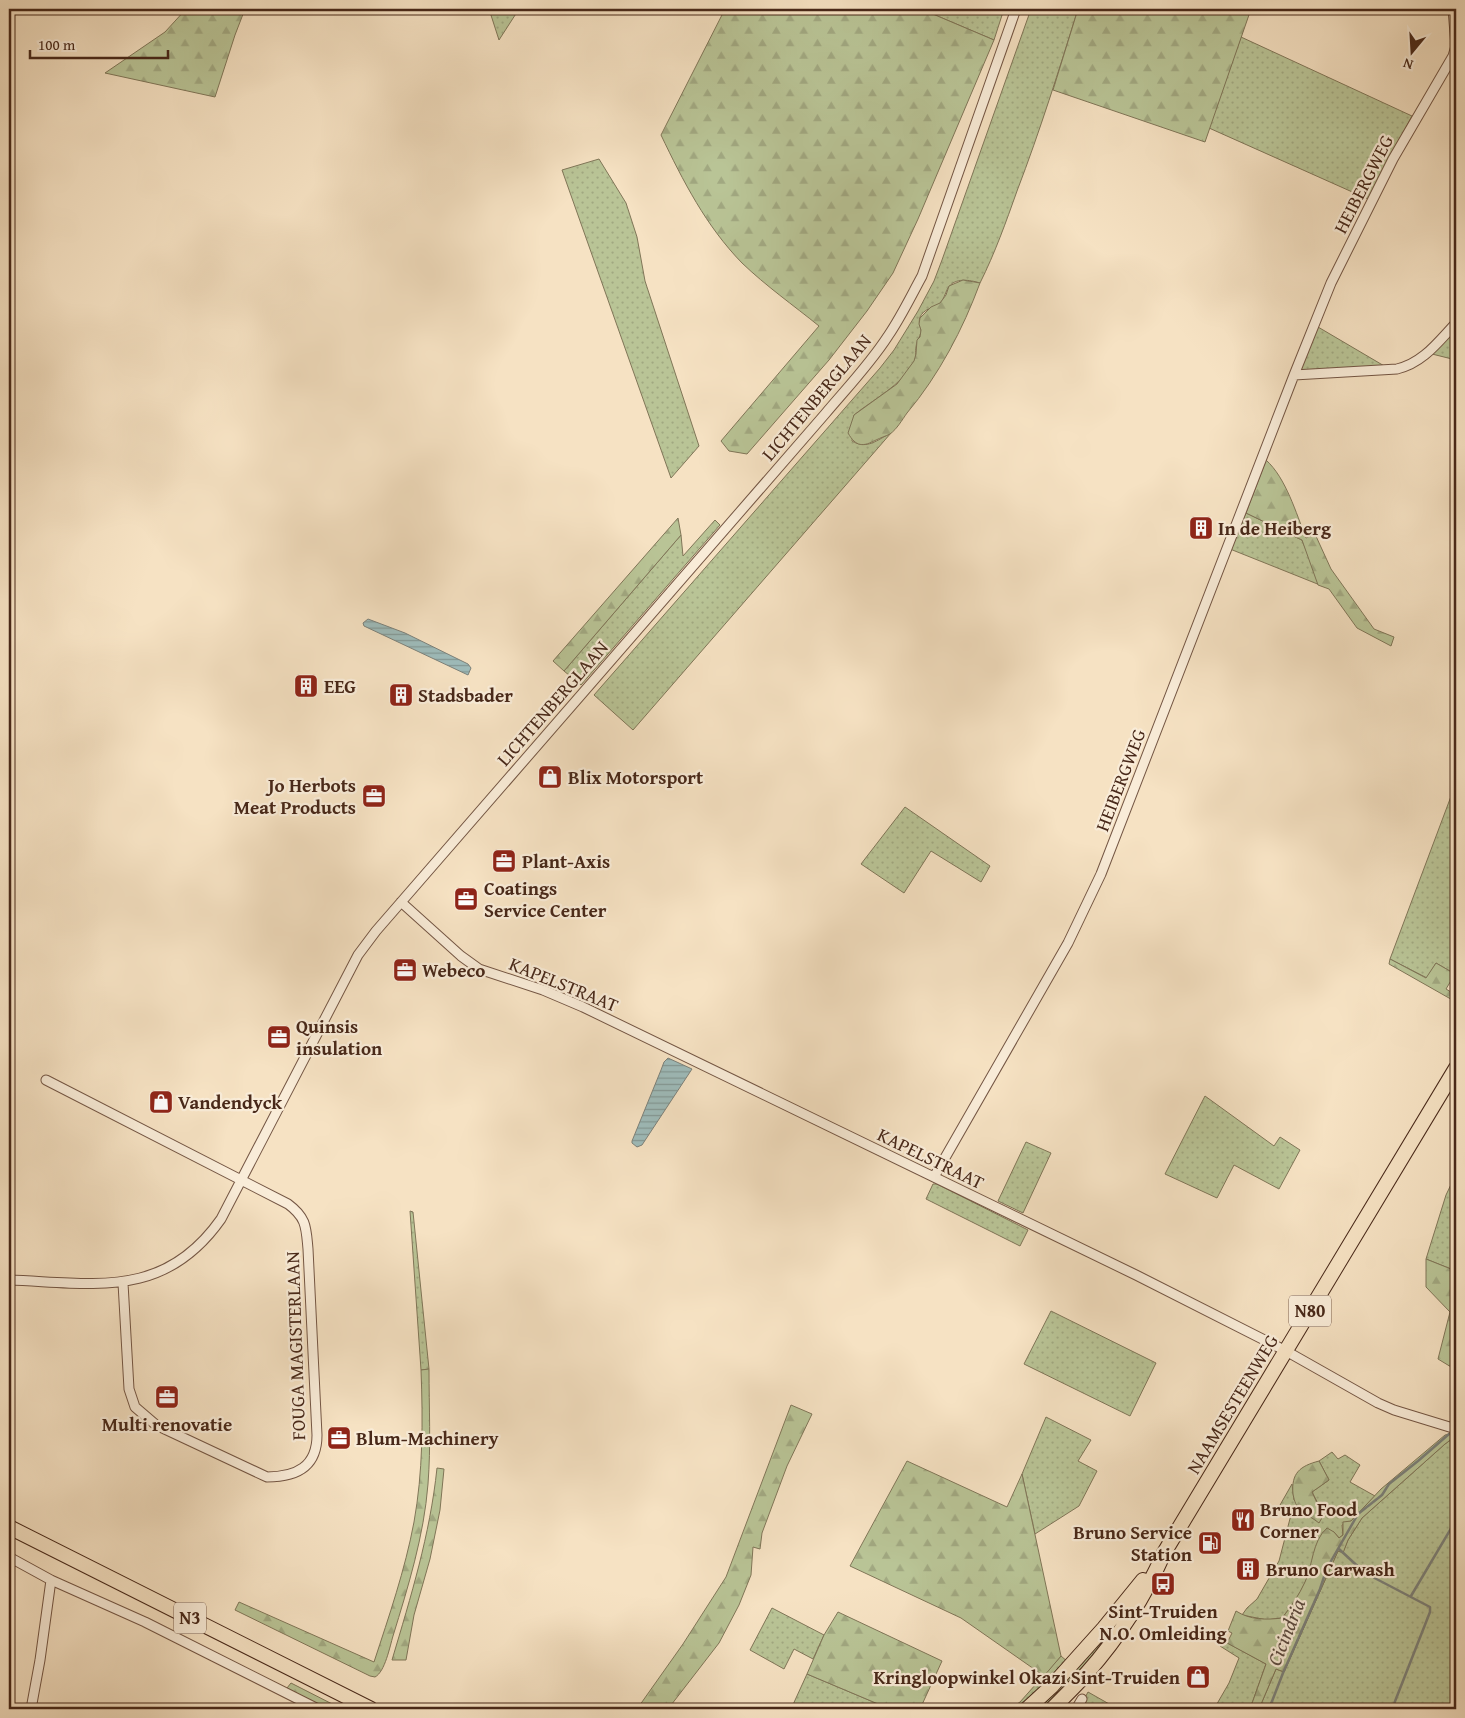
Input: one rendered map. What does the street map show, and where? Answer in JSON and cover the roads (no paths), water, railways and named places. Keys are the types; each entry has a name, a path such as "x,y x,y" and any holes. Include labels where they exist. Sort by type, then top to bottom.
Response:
{"main road":[{"name":"NAAMSESTEENWEG","path":"1027,1709 1036,1704 1104,1628 1164,1553 1456,1068"},
{"name":"N3","path":"9,1527 371,1709"},
{"name":"NAAMSESTEENWEG","path":"1052,1709 1087,1673 1113,1640 1155,1575 1164,1553"}],"street":[{"name":"LICHTENBERGLAAN","path":"9,1280 123,1283 145,1278 168,1268 183,1259 211,1235 242,1180 358,955 376,931 825,414 888,337 922,276 1016,9"},
{"name":"HEIBERGWEG","path":"934,1177 1068,943 1101,874 1331,283 1393,159 1453,56 1456,38 1453,9"},
{"path":"1294,375 1397,369 1410,366 1421,359 1456,323"},
{"name":"KAPELSTRAAT","path":"401,902 461,956 479,969 543,990 583,1006 1136,1275 1286,1351 1366,1397 1394,1410 1456,1429"},
{"name":"FOUGA MAGISTERLAAN","path":"46,1080 288,1204 304,1218 306,1224 318,1435 315,1452 310,1462 294,1474 282,1477 267,1477 156,1425 138,1411 132,1403 129,1389 123,1283"},
{"path":"9,1557 51,1580 153,1626 318,1709"},
{"path":"31,1709 51,1580"},
{"path":"1076,1709 1082,1699"}],"water":[{"path":"368,619 405,633 468,664 471,668 468,675 364,626 363,623"},
{"path":"668,1058 692,1069 642,1145 637,1147 632,1141 664,1062"}],"waterway":[{"name":"Cicindria","path":"1269,1709 1320,1589 1327,1568 1358,1514 1382,1495 1389,1484 1449,1434"},
{"path":"1411,1596 1456,1520"},
{"path":"1339,1549 1365,1573 1430,1607 1430,1612 1392,1709"}],"place":[{"name":"In de Heiberg","path":"1201,528"},
{"name":"EEG","path":"306,686"},
{"name":"Stadsbader","path":"401,695"},
{"name":"Blix Motorsport","path":"550,777"},
{"name":"Jo Herbots Meat Products","path":"374,796"},
{"name":"Plant-Axis","path":"504,861"},
{"name":"Coatings Service Center","path":"466,899"},
{"name":"Webeco","path":"405,970"},
{"name":"Quinsis insulation","path":"279,1037"},
{"name":"Vandendyck","path":"161,1102"},
{"name":"Multi renovatie","path":"167,1397"},
{"name":"Blum-Machinery","path":"339,1438"},
{"name":"Bruno Food Corner","path":"1243,1520"},
{"name":"Bruno Service Station","path":"1210,1543"},
{"name":"Bruno Carwash","path":"1248,1569"},
{"name":"Sint-Truiden N.O. Omleiding","path":"1163,1584"},
{"name":"Kringloopwinkel Okazi Sint-Truiden","path":"1198,1677"}]}
